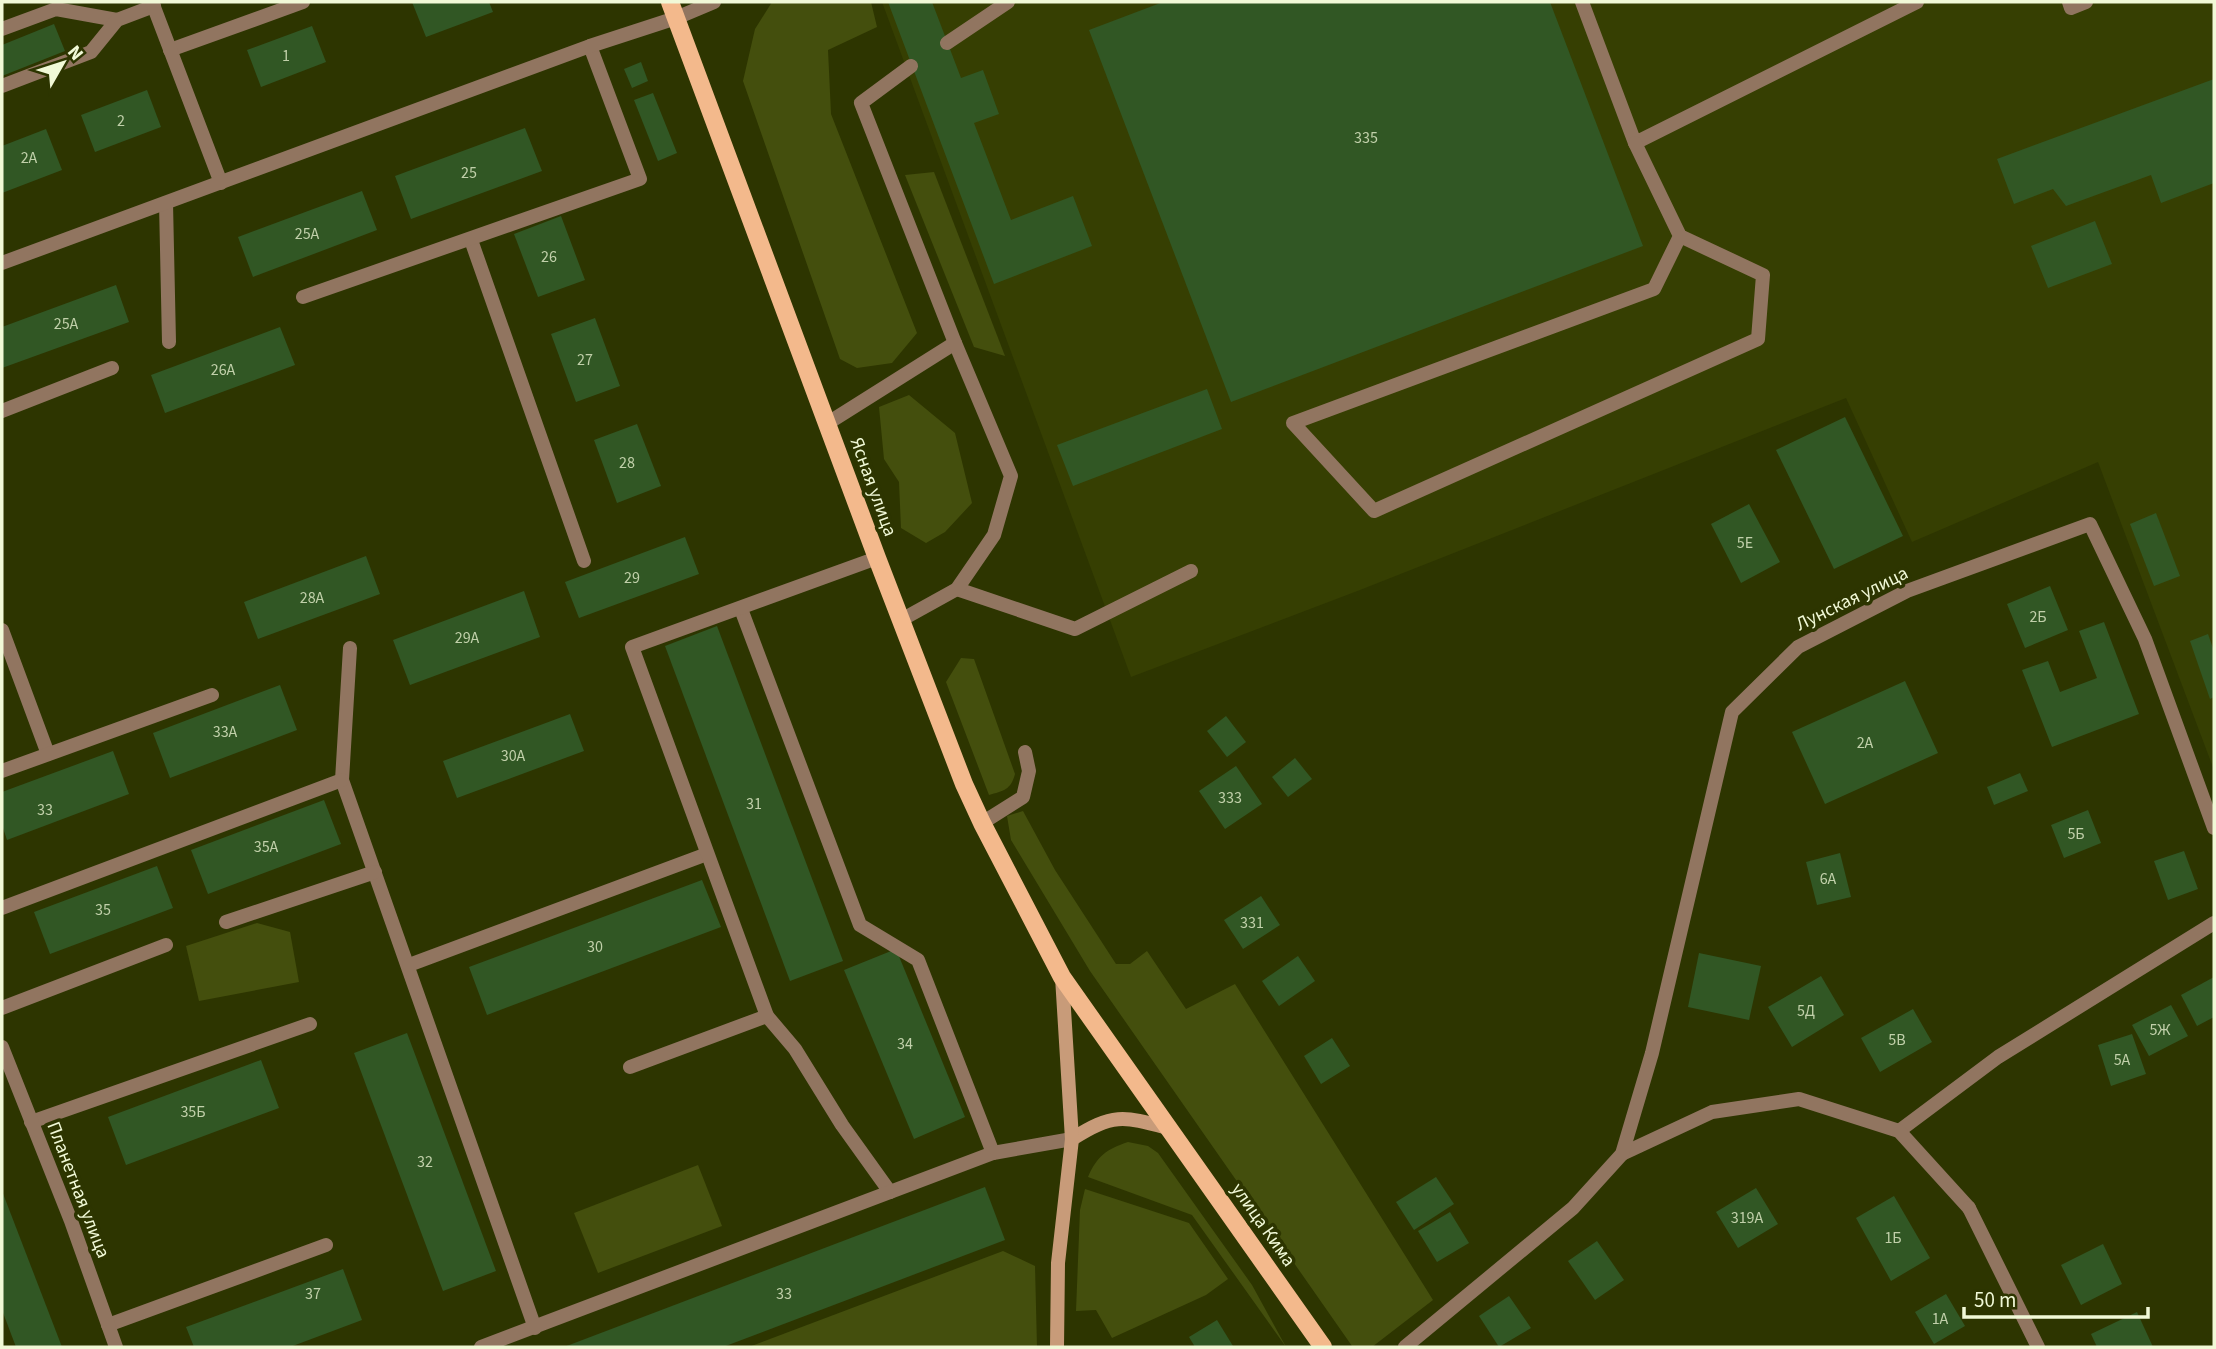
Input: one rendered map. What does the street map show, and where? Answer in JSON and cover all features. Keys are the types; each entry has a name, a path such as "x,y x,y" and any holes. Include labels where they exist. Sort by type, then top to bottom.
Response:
{"main road":[{"name":"Ясная улица","path":"673,10 964,784 1062,977"},
{"name":"улица Кима","path":"1062,977 1323,1347"},
{"path":"1057,1347 1058,1263 1072,1139 1062,977"},
{"path":"1072,1139 1109,1120 1126,1117 1168,1128"}],"street":[{"path":"170,50 303,2"},
{"path":"2,262 590,46 673,10 714,2"},
{"path":"947,43 1008,2"},
{"path":"1582,2 1635,143 1680,236 1763,275 1758,339 1374,511 1293,424 1654,289 1680,236"},
{"path":"1635,143 1917,2"},
{"path":"2069,2 2071,8 2086,2"},
{"path":"2,86 91,52 117,20 153,4 221,183"},
{"path":"2,29 56,9 117,20"},
{"path":"303,297 640,179 590,46"},
{"path":"901,621 957,589 994,535 1011,476 860,103 912,66"},
{"path":"166,203 169,342"},
{"path":"471,240 584,562"},
{"path":"828,423 955,343"},
{"path":"2,411 112,368"},
{"name":"Лунская улица","path":"1622,1154 1652,1053 1732,712 1798,647 1907,591 2090,524 2145,639 2214,828"},
{"path":"877,558 632,648 766,1016 795,1049 842,1125 890,1192"},
{"path":"957,589 1074,629 1191,571"},
{"path":"741,609 860,925 918,960 993,1153"},
{"path":"2,630 48,754"},
{"path":"350,648 342,780 535,1328"},
{"path":"2,771 212,695"},
{"path":"982,823 1023,797 1029,771 1025,752"},
{"path":"2,908 342,780"},
{"path":"409,965 707,854"},
{"path":"226,922 375,872"},
{"path":"1899,1131 1997,1057 2214,923"},
{"path":"2,1008 166,945"},
{"path":"629,1067 766,1016"},
{"path":"31,1122 310,1024"},
{"name":"Планетная улица","path":"2,1047 71,1221 116,1347"},
{"path":"1405,1347 1573,1208 1622,1154 1712,1112 1799,1099 1899,1131 1969,1208 2038,1347"},
{"path":"481,1347 993,1153 1072,1139"},
{"path":"108,1325 326,1245"}],"shaded area":[{"path":"772,2 871,2 877,27 828,50 831,114 917,333 892,363 857,368 840,359 743,81 755,29"},
{"path":"882,2 2214,2 2214,770 2098,462 1912,542 1846,398 1360,590 1131,677"},
{"path":"934,172 1005,356 974,347 905,175"},
{"path":"909,395 955,433 972,503 945,532 926,543 901,528 899,482 884,459 879,407"},
{"path":"961,658 974,659 1015,774 1009,787 989,795 946,682"},
{"path":"1023,811 1055,870 1116,964 1130,964 1147,951 1186,1009 1235,984 1433,1300 1372,1347 1352,1346 1090,971 1011,840 1007,816"},
{"path":"257,923 290,932 299,982 199,1001 186,946"},
{"path":"1128,1142 1148,1146 1158,1153 1252,1285 1286,1347 1192,1215 1088,1177 1104,1154"},
{"path":"698,1165 722,1226 598,1273 574,1213"},
{"path":"1085,1189 1189,1223 1228,1279 1206,1295 1112,1338 1096,1310 1076,1311 1080,1210"},
{"path":"1003,1251 1035,1266 1037,1347 749,1347"}],"building":[{"path":"412,2 489,2 493,12 426,37"},
{"path":"888,2 932,2 961,78 983,70 999,114 974,123 1011,220 1073,196 1092,246 994,284"},
{"path":"1163,2 1550,2 1643,246 1231,402 1089,30"},
{"path":"54,24 65,51 2,76 2,45"},
{"path":"312,26 326,62 261,87 247,50"},
{"path":"641,62 648,81 632,88 624,69"},
{"path":"2214,79 2214,183 2161,203 2151,175 2066,206 2053,189 2014,204 1997,159"},
{"path":"147,90 161,127 95,152 81,115"},
{"path":"653,93 677,153 658,161 634,100"},
{"path":"525,128 542,171 411,219 395,176"},
{"path":"46,129 62,170 2,193 2,146"},
{"path":"362,191 377,230 253,277 238,237"},
{"path":"561,216 585,280 538,297 514,234"},
{"path":"2095,221 2112,264 2048,288 2031,246"},
{"path":"116,285 129,322 2,368 2,327"},
{"path":"595,318 620,386 576,402 551,334"},
{"path":"280,327 295,365 165,413 151,375"},
{"path":"1207,389 1222,429 1073,486 1057,445"},
{"path":"1845,417 1903,536 1834,569 1776,450"},
{"path":"637,424 661,486 617,503 594,440"},
{"path":"1749,504 1780,562 1741,583 1711,524"},
{"path":"2156,513 2180,576 2154,586 2130,524"},
{"path":"685,537 699,574 579,618 565,582"},
{"path":"366,556 380,594 258,639 244,602"},
{"path":"2050,586 2068,630 2025,648 2007,604"},
{"path":"524,591 540,637 410,685 393,640"},
{"path":"2104,622 2139,714 2052,747 2022,670 2048,661 2060,692 2097,678 2079,631"},
{"path":"717,626 843,961 790,981 665,646"},
{"path":"2208,634 2214,651 2214,697 2210,699 2190,641"},
{"path":"1905,681 1938,753 1825,804 1792,732"},
{"path":"280,685 297,730 170,778 153,733"},
{"path":"570,714 584,751 457,798 443,761"},
{"path":"1226,716 1246,742 1227,757 1207,731"},
{"path":"113,751 129,794 7,840 2,825 2,792"},
{"path":"1295,758 1312,779 1288,797 1272,777"},
{"path":"1236,766 1262,804 1225,829 1199,791"},
{"path":"2020,773 2028,791 1994,805 1987,787"},
{"path":"324,800 341,844 208,894 191,850"},
{"path":"2088,810 2101,843 2064,858 2051,825"},
{"path":"2184,851 2198,889 2168,900 2154,861"},
{"path":"1840,853 1851,897 1817,905 1806,862"},
{"path":"157,866 173,908 50,954 34,912"},
{"path":"702,880 721,927 487,1015 469,967"},
{"path":"1261,896 1280,925 1243,949 1224,920"},
{"path":"896,949 965,1117 914,1139 844,970"},
{"path":"1699,953 1761,966 1749,1020 1688,1007"},
{"path":"1298,956 1315,981 1279,1006 1262,981"},
{"path":"1821,976 1844,1015 1792,1047 1768,1007"},
{"path":"2214,977 2214,1017 2197,1026 2181,995"},
{"path":"2171,1005 2188,1036 2149,1056 2132,1025"},
{"path":"1913,1009 1932,1042 1880,1072 1861,1038"},
{"path":"407,1033 496,1271 443,1291 354,1053"},
{"path":"2132,1034 2146,1074 2111,1086 2098,1045"},
{"path":"1332,1038 1350,1066 1321,1084 1304,1056"},
{"path":"261,1060 279,1108 126,1165 108,1117"},
{"path":"1436,1177 1454,1204 1414,1230 1396,1202"},
{"path":"985,1187 1005,1240 723,1347 564,1347"},
{"path":"1756,1188 1778,1224 1738,1248 1716,1212"},
{"path":"2,1191 62,1347 16,1347 2,1310"},
{"path":"1894,1196 1930,1258 1891,1281 1856,1218"},
{"path":"1450,1212 1469,1243 1437,1262 1418,1231"},
{"path":"1597,1241 1624,1280 1595,1300 1568,1261"},
{"path":"2103,1244 2122,1284 2081,1305 2061,1265"},
{"path":"343,1269 362,1320 290,1347 194,1347 186,1327"},
{"path":"1946,1294 1965,1326 1934,1344 1915,1312"},
{"path":"1509,1296 1531,1328 1499,1347 1479,1316"},
{"path":"2137,1312 2153,1347 2097,1347 2091,1334"},
{"path":"1217,1320 1233,1346 1195,1347 1189,1337"}]}
